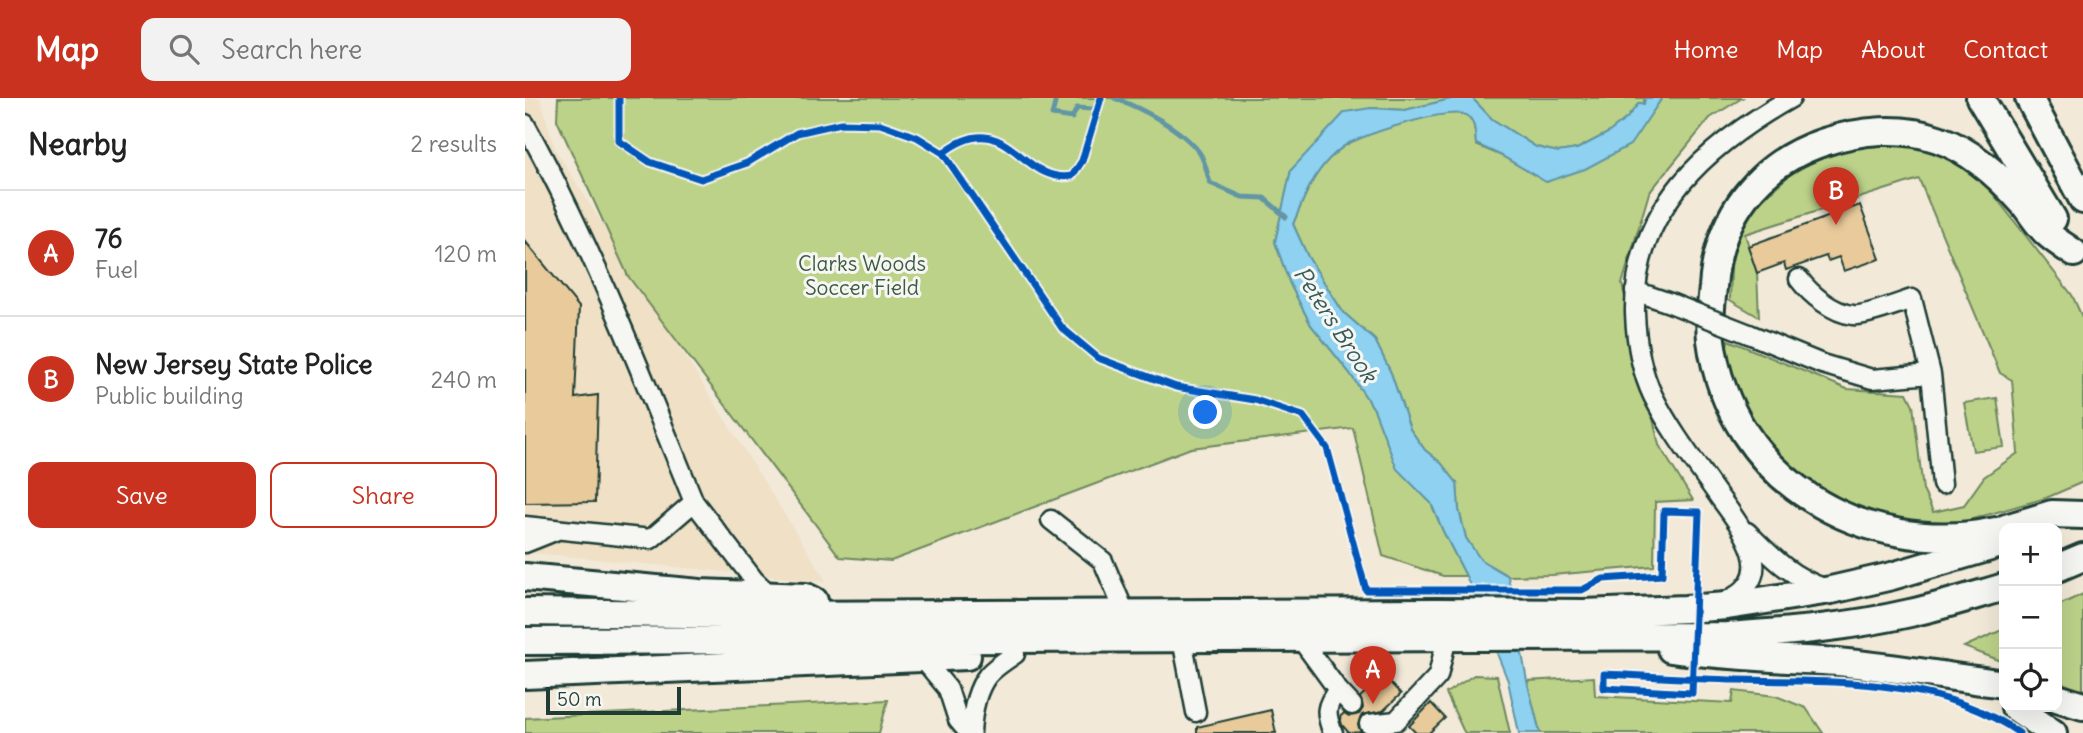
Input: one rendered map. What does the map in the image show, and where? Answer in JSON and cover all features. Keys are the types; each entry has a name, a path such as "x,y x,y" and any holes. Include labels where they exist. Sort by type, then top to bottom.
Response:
{"highway":[{"path":"1980,98 2079,261"},
{"path":"2029,98 2083,200"},
{"path":"1999,529 1961,537 1942,537 1903,535 1877,529 1834,512 1803,494 1769,464 1732,409 1714,356 1710,320 1713,277 1720,244 1735,209 1753,186 1784,160 1803,149 1846,135 1888,131 1940,139 1975,158 2005,183 2047,234 2079,261"},
{"path":"2022,523 2052,514 2083,515"},
{"path":"2062,523 2083,515"},
{"path":"525,641 1447,638 1587,626 1831,590 1892,576 1999,544"},
{"path":"2062,566 2083,557"},
{"path":"525,577 700,593 806,597 837,614"},
{"path":"525,612 766,615 1439,612 1728,636 1816,629 1910,614 1999,588"},
{"path":"1587,626 1706,654 1905,669 1999,683"},
{"path":"525,675 1042,653 1094,638"},
{"path":"1966,679 1999,697"},
{"path":"2062,700 2083,706"},
{"path":"2022,712 2053,733"}],"lane":[{"path":"1715,607 1738,596 1750,585 1755,572 1752,553 1737,522 1672,429 1652,394 1641,363 1636,329 1635,291 1643,250 1663,208 1684,179 1708,154 1791,98"},
{"path":"525,124 555,178 615,310 694,502 754,580 771,596"},
{"path":"1799,279 1810,294 1827,305 1854,316 1912,299 1931,374 1942,484"},
{"path":"1635,291 1822,364 1872,379 1931,374"},
{"path":"525,526 651,539 694,502"},
{"path":"1051,520 1103,561 1125,612"},
{"path":"1737,522 1784,568 1804,581 1831,590"},
{"path":"525,543 558,530"},
{"path":"1300,638 1352,705"},
{"path":"1369,724 1397,727 1438,676 1447,638"},
{"path":"1182,639 1196,712"},
{"path":"970,733 972,715 981,688 989,674 1015,654"},
{"path":"923,659 948,689 958,720 970,733"},
{"path":"1333,733 1327,704 1338,690"}],"shaded area":[{"path":"525,98 540,98 555,149 827,582 525,552"}],"green space":[{"name":"Clarks Woods Soccer Field","path":"558,98 1455,98 1405,110 1371,108 1305,156 1291,170 1275,242 1290,284 1311,325 1349,372 1374,409 1397,468 1431,503 1466,576 1443,576 1383,556 1353,428 1191,448 891,561 840,557 628,276 557,120"},
{"path":"1472,98 1645,98 1643,104 1639,103 1627,118 1608,133 1577,149 1558,152 1536,147 1492,119"},
{"path":"1662,98 1742,98 1710,118 1649,193 1622,284 1659,445 1693,500 1655,502 1654,566 1508,576 1480,560 1466,538 1459,510 1457,483 1441,463 1425,450 1410,429 1391,373 1375,340 1343,312 1308,257 1293,224 1312,181 1329,159 1349,143 1379,131 1444,114 1466,115 1473,124 1476,145 1502,156 1547,182 1629,145"},
{"path":"1851,145 1915,145 1967,166 1983,181 2072,295 2083,319 2083,482 2046,498 1962,522 1903,522 1830,499 1792,470 1760,438 1725,361 1728,340 1847,389 1907,393 1913,405 1923,490 1933,512 1964,505 1984,477 2018,453 2012,380 2000,373 1919,179 1745,234 1757,273 1759,317 1730,300 1732,241 1741,219 1797,168"},
{"path":"1997,398 2004,447 1973,451 1964,403"},
{"path":"2083,594 2083,691 2062,683 2062,604"},
{"path":"1999,631 1999,660 1964,647"},
{"path":"1474,675 1497,676 1510,733 1465,733 1463,730 1446,693"},
{"path":"1594,677 1595,696 1732,703 1734,691 1776,696 1806,708 1823,733 1540,733 1527,681"},
{"path":"888,700 879,733 525,733 525,718"}],"water":[{"name":"Peters Brook","path":"1455,98 1472,98 1492,119 1536,147 1558,152 1577,149 1608,133 1627,118 1639,103 1644,104 1645,98 1662,98 1630,145 1585,169 1546,182 1476,144 1473,124 1466,115 1444,114 1411,121 1349,143 1338,150 1323,165 1313,181 1293,224 1308,257 1343,312 1375,340 1391,373 1410,429 1425,450 1441,463 1457,483 1459,510 1466,538 1481,560 1508,576 1527,681 1540,733 1519,733 1508,681 1466,576 1431,503 1397,469 1374,409 1349,372 1311,325 1290,284 1275,242 1291,170 1345,112 1371,108 1405,110"}],"building":[{"path":"1860,205 1880,259 1844,271 1839,257 1828,261 1826,256 1786,270 1784,263 1757,273 1748,246"},
{"path":"525,241 579,307 575,398 598,395 595,502 525,503"},
{"path":"1384,676 1401,694 1383,711 1362,715 1358,725 1361,732 1349,733 1342,725 1340,717 1344,713 1349,716 1359,714 1363,708 1360,697"},
{"path":"1431,703 1445,718 1429,733 1416,733 1409,726"},
{"path":"1271,710 1276,733 1197,733 1197,727"}],"waterway":[{"path":"1054,98 1056,99 1052,115 1072,118 1077,108 1093,109 1101,98"},
{"path":"1114,98 1148,113 1192,143 1201,155 1210,183 1242,197 1264,198 1286,217"}],"cycle path":[{"path":"619,98 619,141 650,162 701,179 747,163 797,133 841,123 880,124 917,137 943,153 965,140 983,137 998,141 1054,176 1072,176 1082,161 1101,98"},
{"path":"943,153 1062,328 1098,358 1176,387 1255,400 1303,416 1327,448 1366,590 1582,590 1603,579 1662,575 1664,511 1699,512 1692,693 1604,688 1604,674 1687,678 1704,679 1721,680 1810,681 1884,686 1955,701 1988,715 2019,733"}],"place":[{"name":"New Jersey State Police","path":"1836,225"},
{"name":"76","path":"1373,704"}]}
